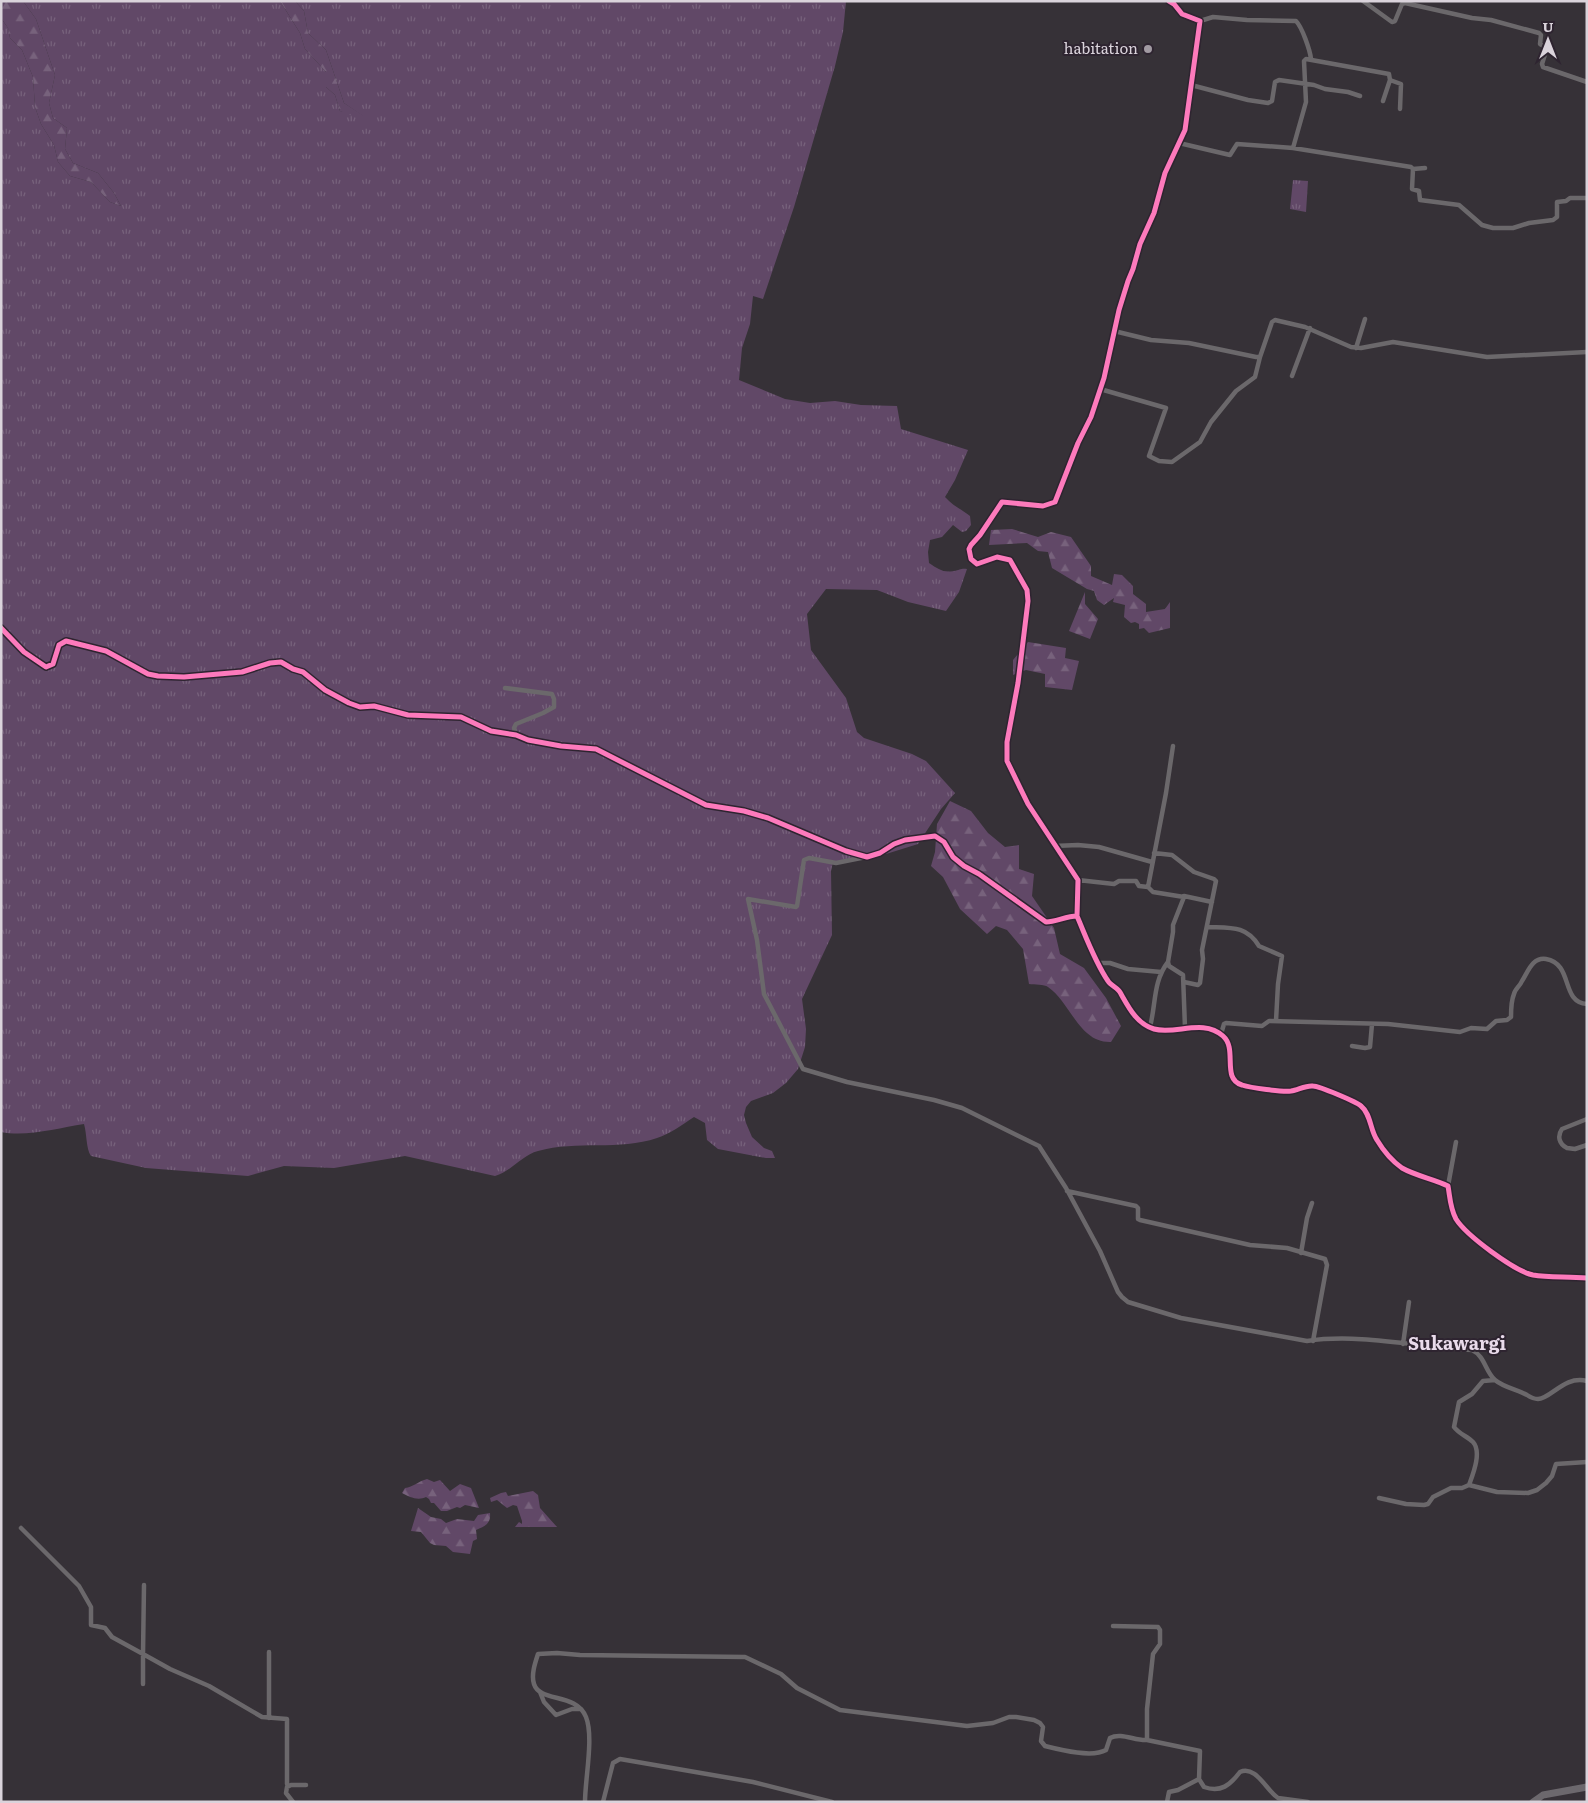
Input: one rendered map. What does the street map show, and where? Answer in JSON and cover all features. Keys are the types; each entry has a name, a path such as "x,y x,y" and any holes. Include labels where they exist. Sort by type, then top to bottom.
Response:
{"main road":[{"path":"1533,1802 1543,1795 1587,1787"}],"street":[{"path":"1169,1 1182,14 1200,21 1213,17 1296,22 1309,45 1311,59"},
{"path":"1363,1 1392,22 1395,21 1402,4 1405,3 1472,18 1491,20 1539,33 1541,35 1540,44 1547,48 1542,67 1587,82"},
{"path":"1200,21 1185,130 1165,173 1154,213 1140,244 1091,417 1078,443 1055,502 1043,506 1002,502 969,549 971,559 977,564 998,558 1010,560 1028,590 1023,646 1007,742 1007,757 1028,804 1078,880 1077,916 1098,963 1109,983 1121,992 1130,1011 1142,1023 1154,1029 1204,1028 1221,1034 1229,1043 1231,1074 1235,1082 1242,1086 1288,1091 1311,1085 1361,1106 1367,1113 1376,1140 1390,1158 1403,1168 1448,1186"},
{"path":"1293,148 1306,104 1304,61 1306,59 1388,74 1390,80 1383,101"},
{"path":"1390,80 1401,84 1400,109"},
{"path":"1191,85 1248,100 1268,103 1272,101 1276,81 1306,83 1360,96"},
{"path":"1179,143 1230,155 1236,144 1293,148 1411,167 1413,170 1425,168"},
{"path":"1413,170 1412,189 1419,191 1420,200 1459,205 1480,223 1489,228 1513,228 1529,223 1553,220 1557,217 1557,202 1566,201 1570,198 1587,198"},
{"path":"1356,348 1365,319"},
{"path":"1100,389 1166,408 1148,456 1159,462 1170,462 1202,440 1211,422 1236,391 1255,377 1260,357 1274,320 1310,328 1340,344 1356,348 1393,342 1487,357 1587,352"},
{"path":"1292,376 1310,328"},
{"path":"1114,331 1151,340 1189,343 1260,357"},
{"path":"1,628 29,656 46,667 53,664 59,645 66,641 106,651 148,674 158,676 242,672 270,663 281,662 292,669 303,672 325,690 356,706 374,706 420,716 458,716 486,730 561,746 596,749 706,805 744,811 768,818 846,851 867,857"},
{"path":"504,688 552,694 554,699 554,707 544,714 516,724 514,728 516,735"},
{"path":"1148,887 1173,746"},
{"path":"1077,916 1066,916 1052,922 1046,922 979,874 958,862 944,842 935,836 905,840 894,844 880,853 836,863 809,858 804,860 796,907 748,899 764,994 802,1067 815,1073 847,1082 934,1100 962,1108 1038,1146 1067,1190 1100,1251 1118,1292 1128,1302 1181,1318 1307,1342 1324,1339 1352,1339 1472,1350 1478,1353 1495,1380"},
{"path":"1054,846 1078,845 1099,847 1152,862"},
{"path":"1154,853 1172,856 1194,872 1214,878 1216,881 1202,950 1203,959 1200,983 1198,985 1184,982"},
{"path":"1078,880 1114,884 1119,881 1136,880 1140,886 1148,887 1153,892 1212,902"},
{"path":"1150,1027 1158,980 1168,962 1174,932 1173,925 1184,896"},
{"path":"1207,927 1238,928 1256,939 1259,946 1282,956 1276,1021"},
{"path":"1221,1034 1226,1022 1262,1026 1269,1021 1388,1024 1460,1032 1471,1028 1487,1029 1496,1021 1509,1019 1514,993 1533,963 1544,959 1551,961 1562,969 1572,997 1583,1004 1587,1004"},
{"path":"1168,962 1169,966 1182,974 1184,982 1185,1028"},
{"path":"1098,963 1128,969 1161,972"},
{"path":"1352,1046 1370,1048 1372,1024"},
{"path":"1587,1119 1562,1129 1559,1136 1561,1142 1567,1148 1575,1149 1587,1145"},
{"path":"1456,1142 1448,1186 1450,1204 1460,1225 1514,1268 1533,1275 1587,1278"},
{"path":"1067,1190 1136,1206 1140,1220 1250,1245 1287,1248 1323,1258 1327,1262 1313,1340"},
{"path":"1302,1253 1307,1218 1312,1203"},
{"path":"1403,1344 1409,1302"},
{"path":"1469,1485 1474,1472 1476,1450 1472,1442 1454,1427 1457,1405 1461,1399 1472,1394 1483,1381 1495,1380 1534,1399 1538,1399 1559,1386 1578,1380 1587,1381"},
{"path":"1379,1498 1406,1504 1424,1505 1428,1504 1433,1497 1451,1488 1462,1488 1469,1485 1497,1492 1522,1494 1534,1492 1549,1480 1556,1464 1587,1462"},
{"path":"20,1528 79,1586 91,1607 91,1625 105,1628 112,1637 170,1670 209,1686 262,1717 288,1719 288,1785 286,1793 293,1802"},
{"path":"142,1684 144,1585"},
{"path":"1112,1626 1159,1628 1160,1644 1153,1654 1147,1708 1147,1740"},
{"path":"269,1652 269,1718"},
{"path":"582,1709 572,1709 556,1715 544,1702 533,1684 538,1654 745,1657 781,1674 797,1688 840,1710 962,1726 993,1722 1008,1717 1034,1720 1040,1722 1043,1727 1042,1744 1051,1748 1078,1752 1104,1752 1108,1748 1110,1738 1115,1736 1147,1740 1200,1751 1199,1780 1204,1787 1221,1789 1232,1782 1240,1772 1248,1770 1254,1773 1278,1798 1308,1802"},
{"path":"539,1691 574,1703 582,1709 589,1726 585,1802"},
{"path":"602,1802 613,1763 620,1759 753,1782 832,1802"},
{"path":"1167,1802 1169,1792 1199,1780"},
{"path":"288,1785 306,1785"}],"green space":[{"path":"1,1 23,1 36,19 55,75 49,103 53,118 67,128 65,149 73,163 98,173 114,193 121,206 110,202 91,182 70,176 58,162 54,145 41,124 35,107 33,77 22,50 10,38 8,28 1,18"},
{"path":"23,1 280,1 300,33 305,49 326,72 326,87 335,95 340,111 363,116 344,103 326,50 308,33 304,11 295,1 846,1 843,32 835,66 794,207 763,299 753,296 750,324 742,348 739,380 785,399 810,403 835,401 861,405 897,406 901,429 968,450 955,480 945,497 970,516 971,525 966,531 962,532 953,525 942,537 930,540 928,552 929,563 941,570 956,571 967,569 959,592 946,611 908,602 877,590 826,589 807,614 811,650 846,698 857,732 864,738 912,754 926,761 955,793 941,809 918,844 886,854 833,862 831,871 832,935 802,999 806,1029 805,1047 798,1069 786,1083 773,1093 751,1101 746,1107 744,1115 752,1137 764,1148 772,1151 775,1158 718,1149 707,1140 705,1123 694,1117 667,1134 643,1142 568,1146 538,1151 527,1156 507,1171 495,1176 405,1156 334,1168 284,1166 248,1176 146,1168 91,1156 84,1124 32,1133 1,1132 1,18 8,28 10,38 22,50 33,77 35,107 41,124 54,145 58,162 70,176 91,182 110,202 121,206 114,193 98,173 73,163 65,149 67,128 53,118 49,103 55,75 36,19"},
{"path":"280,1 295,1 304,11 308,33 326,50 344,103 364,116 360,119 340,111 335,95 326,87 326,72 305,49 300,33"},
{"path":"1293,180 1308,181 1306,212 1290,209"},
{"path":"1012,529 1038,537 1051,532 1071,537 1091,566 1091,576 1112,585 1114,574 1122,575 1133,586 1133,594 1146,604 1146,612 1165,609 1170,602 1170,628 1149,633 1144,628 1139,629 1139,624 1131,623 1124,617 1125,605 1113,602 1114,598 1104,605 1097,600 1094,591 1087,589 1052,568 1048,552 1038,551 1027,543 989,545 991,530"},
{"path":"1085,592 1085,604 1098,619 1090,639 1069,631"},
{"path":"1028,642 1066,648 1065,658 1079,661 1072,690 1045,687 1045,674 1026,670 1013,675 1013,660"},
{"path":"950,801 971,811 988,833 1005,847 1019,845 1019,869 1034,874 1032,896 1054,928 1060,954 1084,968 1106,998 1121,1026 1111,1042 1100,1041 1091,1036 1048,987 1029,984 1023,949 1007,930 996,926 987,934 960,909 943,877 931,866 935,852 937,824"},
{"path":"427,1479 434,1482 440,1480 450,1491 460,1484 471,1488 479,1508 465,1505 460,1508 441,1511 426,1497 417,1499 402,1493 405,1488"},
{"path":"533,1491 538,1495 540,1508 557,1527 515,1527 519,1522 522,1524 517,1506 513,1505 507,1508 497,1500 491,1502 490,1498 506,1492 508,1496"},
{"path":"418,1508 431,1517 441,1519 446,1523 457,1519 474,1521 478,1515 490,1513 490,1517 487,1524 476,1530 477,1539 473,1541 470,1554 453,1552 446,1546 430,1543 421,1532 411,1531"}],"cycle path":[{"path":"1077,916 1078,880 1028,804 1007,761 1007,742 1018,683 1028,601 1027,590 1010,560 997,557 977,564 971,559 969,549 1002,502 1043,506 1055,502 1078,443 1091,417 1104,378 1119,310 1140,244 1154,213 1165,173 1185,130 1200,21 1182,14 1169,1"},
{"path":"1,628 24,652 46,667 53,664 59,645 66,641 106,651 148,674 158,676 184,677 242,672 270,663 281,662 303,672 325,690 360,707 374,706 408,715 461,717 491,731 516,735 528,740 561,746 596,749 706,805 744,811 768,818 846,851 867,857 880,853 894,844 905,840 935,836 944,842 953,857 964,866 979,874 1046,922 1077,916 1103,974 1109,983 1120,992 1130,1010 1148,1027 1162,1030 1198,1027 1215,1031 1223,1036 1227,1042 1232,1077 1242,1085 1287,1091 1313,1086 1330,1091 1358,1104 1367,1113 1375,1136 1382,1148 1395,1162 1413,1173 1448,1186 1451,1207 1456,1219 1461,1226 1491,1252 1514,1267 1533,1275 1587,1278"}],"place":[{"name":"habitation","path":"1148,49"}],"district":[{"name":"Sukawargi","path":"1457,1344"}]}
